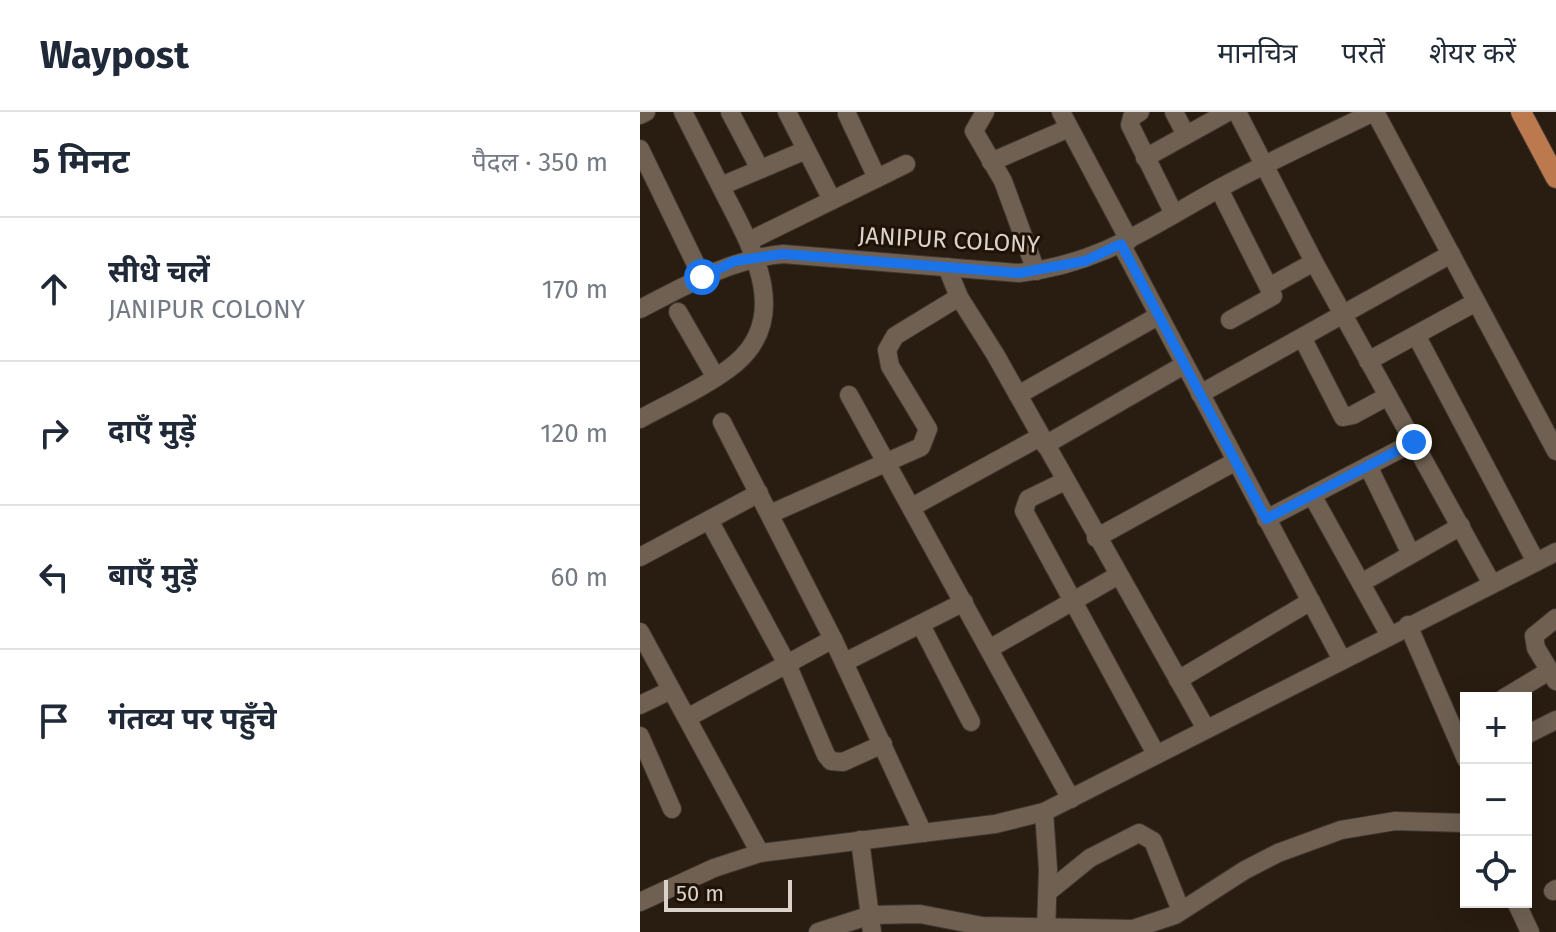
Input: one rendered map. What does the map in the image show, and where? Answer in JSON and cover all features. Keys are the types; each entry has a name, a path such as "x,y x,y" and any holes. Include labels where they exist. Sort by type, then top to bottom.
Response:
{"main road":[{"path":"1525,113 1556,178"}],"street":[{"path":"640,115 646,112"},
{"path":"640,419 737,362 758,333 764,317 765,300 753,249 683,112"},
{"path":"730,112 760,169"},
{"path":"787,112 832,200"},
{"path":"985,112 974,131 1008,194 1036,271"},
{"path":"1140,112 1132,117 1130,125 1174,214"},
{"path":"1174,112 1186,135"},
{"path":"1145,158 1228,112"},
{"path":"1237,112 1314,262 1492,584"},
{"path":"1374,112 1556,451"},
{"name":"JANIPUR COLONY","path":"640,309 753,249 947,267 1036,271 1085,261 1266,164 1374,112"},
{"path":"847,114 877,178"},
{"path":"991,162 1065,120 1158,316 1341,658"},
{"path":"640,149 702,277"},
{"path":"721,186 806,150"},
{"path":"753,249 832,200 906,164"},
{"path":"1219,189 1269,287 1271,299 1230,320"},
{"path":"1200,394 1345,316 1451,254"},
{"path":"1269,287 1314,262"},
{"path":"947,267 959,297 1018,395 1117,576 1205,727"},
{"path":"770,514 921,447 928,435 924,420 890,366 889,344 915,323 959,297"},
{"path":"1368,361 1476,302"},
{"path":"678,312 715,376"},
{"path":"1018,395 1158,316"},
{"path":"1416,335 1536,562"},
{"path":"1303,339 1343,417 1353,415 1388,396"},
{"path":"912,507 1184,365"},
{"path":"849,395 1071,799"},
{"path":"722,422 845,662 923,833"},
{"path":"1266,519 1414,442"},
{"path":"1096,538 1236,461"},
{"path":"1368,466 1411,554"},
{"path":"1065,481 1028,499 1024,511 1156,754"},
{"path":"640,557 759,493"},
{"path":"1312,495 1389,634"},
{"path":"709,520 787,664 831,761 855,758 883,744"},
{"path":"1361,583 1461,526"},
{"path":"640,902 714,868 760,853 995,824 1044,812 1205,727 1556,552"},
{"path":"989,649 1117,576"},
{"path":"1178,680 1311,601"},
{"path":"845,662 964,602"},
{"path":"1517,692 1553,676 1536,648 1534,636 1556,618"},
{"path":"921,625 971,722"},
{"path":"1408,625 1460,724"},
{"path":"687,718 833,639"},
{"path":"643,643 760,853"},
{"path":"640,705 671,690"},
{"path":"1532,732 1556,720"},
{"path":"640,736 644,756 672,809"},
{"path":"1044,812 1048,892 1046,928"},
{"path":"818,932 930,915 993,929 1133,929 1181,911 1245,870 1341,830 1395,821 1460,823"},
{"path":"1048,892 1090,858 1139,833 1153,841 1181,911"},
{"path":"860,840 872,924"},
{"path":"1519,908 1530,932"}],"route":[{"path":"702,277 735,261 783,254 1019,273 1085,261 1121,244 1266,519 1414,442"}]}
